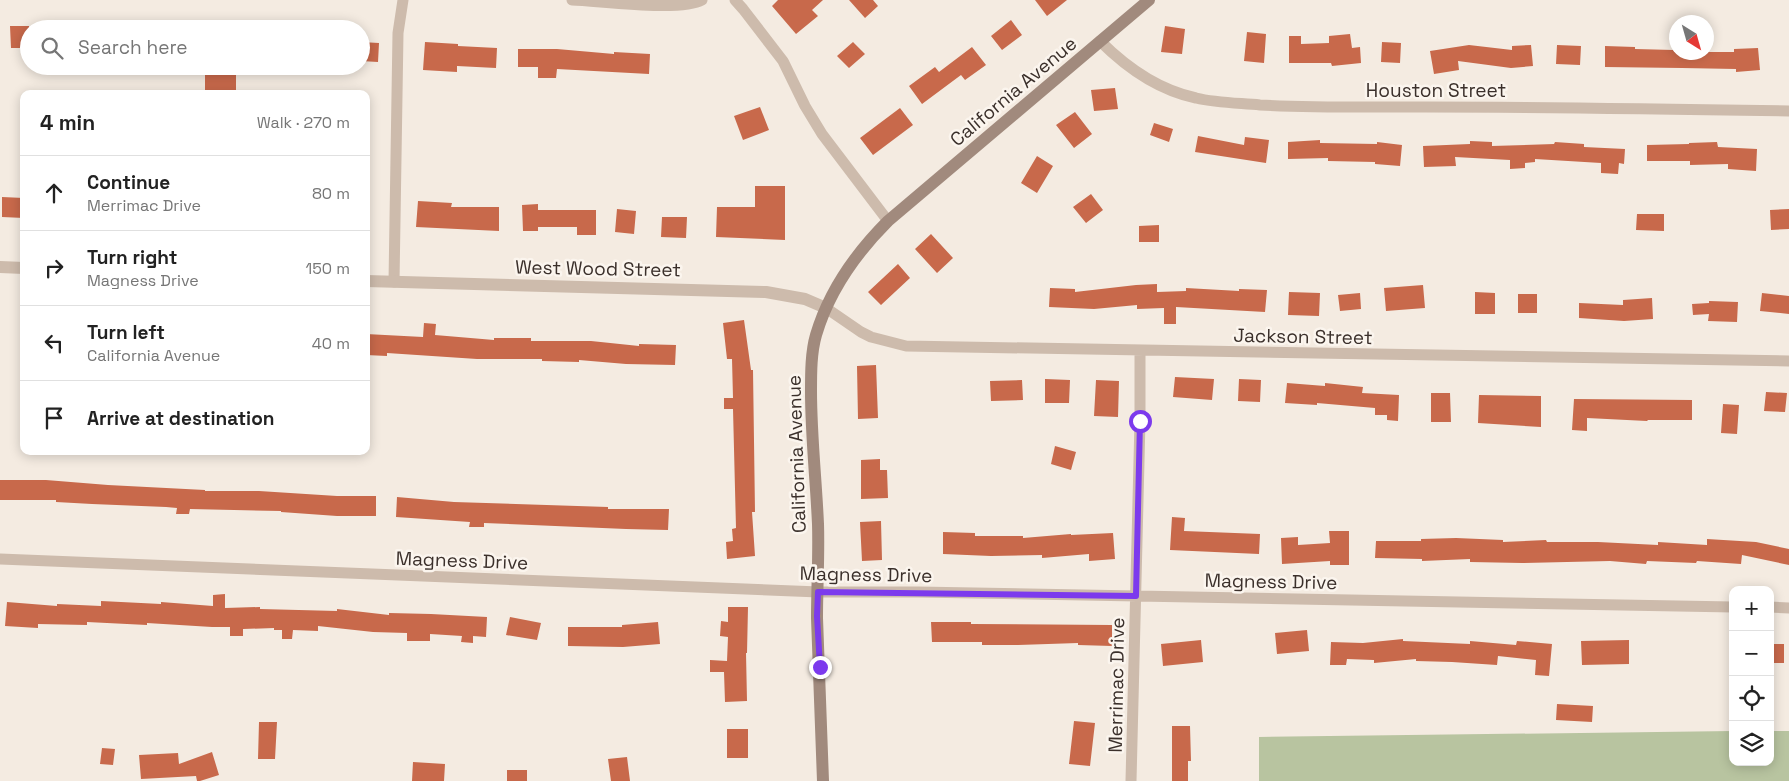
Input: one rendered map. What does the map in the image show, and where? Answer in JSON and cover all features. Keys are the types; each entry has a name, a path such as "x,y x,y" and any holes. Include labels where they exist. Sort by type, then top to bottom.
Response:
{"main road":[{"name":"California Avenue","path":"822,781 817,616 818,523 811,428 811,371 815,336 826,308 854,259 888,220 1149,0"}],"street":[{"path":"394,282 398,33 402,0"},
{"path":"572,0 676,6 697,3 702,0"},
{"path":"735,0 783,61 805,106 822,134 888,220"},
{"name":"Houston Street","path":"1100,41 1116,57 1153,83 1174,92 1218,102 1297,107 1789,111"},
{"path":"0,267 20,268"},
{"name":"West Wood Street","path":"370,281 766,292 805,299 826,308"},
{"name":"Jackson Street","path":"826,308 866,335 882,341 906,346 1789,361"},
{"name":"Merrimac Drive","path":"1131,781 1140,351"},
{"name":"Magness Drive","path":"0,560 818,592 1729,607"},
{"path":"1774,607 1789,608"}],"green space":[{"path":"1729,731 1729,766 1774,766 1774,731 1789,731 1789,781 1259,781 1259,737"}],"building":[{"path":"778,0 823,0 812,10 818,16 796,34 772,6"},
{"path":"849,0 873,0 878,6 865,18"},
{"path":"1035,0 1067,0 1047,16"},
{"path":"1011,20 1022,35 1002,50 991,36"},
{"path":"10,26 20,26 20,48 11,48"},
{"path":"1165,26 1185,29 1182,54 1161,52"},
{"path":"1247,32 1266,34 1264,63 1244,61"},
{"path":"1350,34 1352,48 1360,47 1361,63 1332,66 1331,63 1289,63 1289,36 1301,36 1301,44 1329,43 1329,36"},
{"path":"370,42 379,43 378,62 370,62"},
{"path":"425,42 497,48 496,68 457,66 457,72 423,70"},
{"path":"853,42 865,54 849,68 837,56"},
{"path":"1382,42 1401,43 1400,63 1381,62"},
{"path":"1469,45 1512,50 1512,46 1531,45 1533,66 1511,68 1458,61 1459,70 1434,74 1430,51"},
{"path":"1557,45 1581,46 1580,65 1556,64"},
{"path":"1605,46 1669,50 1669,60 1714,60 1714,52 1734,52 1734,49 1758,48 1760,70 1736,72 1736,69 1605,67"},
{"path":"972,47 986,65 965,80 961,75 922,104 909,86 935,67 939,72"},
{"path":"518,49 650,54 649,74 557,69 556,78 538,78 538,67 518,67"},
{"path":"205,75 236,75 236,90 205,90"},
{"path":"1115,88 1118,109 1094,111 1091,90"},
{"path":"760,107 769,130 743,140 734,116"},
{"path":"900,108 913,125 873,155 860,138"},
{"path":"1075,112 1092,134 1074,148 1056,125"},
{"path":"1154,123 1173,129 1169,142 1150,135"},
{"path":"1198,136 1244,145 1245,137 1269,140 1266,163 1195,152"},
{"path":"1320,140 1320,143 1377,144 1377,142 1402,145 1400,166 1375,164 1375,162 1328,161 1328,158 1288,159 1288,142"},
{"path":"1470,141 1492,142 1492,146 1554,144 1555,142 1584,144 1584,147 1625,149 1624,164 1619,163 1618,174 1601,173 1601,163 1535,159 1535,162 1525,163 1525,168 1510,169 1510,160 1455,157 1456,166 1424,167 1423,146 1470,144"},
{"path":"1717,142 1718,147 1757,149 1756,171 1728,169 1728,164 1690,165 1690,161 1647,161 1647,145"},
{"path":"1037,156 1053,166 1037,193 1021,183"},
{"path":"755,186 785,186 785,240 716,237 717,207 755,207"},
{"path":"1091,194 1103,210 1086,223 1073,207"},
{"path":"2,197 20,198 20,218 2,217"},
{"path":"418,201 452,203 451,207 499,207 499,231 416,227"},
{"path":"538,204 538,210 596,210 596,235 577,235 577,227 538,227 538,231 523,231 522,205"},
{"path":"617,209 636,211 634,234 615,232"},
{"path":"1789,209 1789,229 1771,230 1770,210"},
{"path":"1637,214 1664,214 1664,231 1636,230"},
{"path":"662,217 687,217 686,238 661,237"},
{"path":"1159,225 1159,242 1139,242 1139,226"},
{"path":"931,234 953,258 937,273 915,249"},
{"path":"898,264 910,278 881,305 868,292"},
{"path":"1157,284 1157,292 1186,291 1186,288 1239,291 1239,289 1267,290 1265,312 1176,307 1176,324 1164,324 1164,308 1137,309 1137,305 1094,309 1049,307 1050,288 1075,289 1075,292"},
{"path":"1423,285 1425,308 1386,311 1384,288"},
{"path":"1289,292 1320,293 1319,316 1288,315"},
{"path":"1475,292 1495,293 1495,314 1475,314"},
{"path":"1360,293 1361,309 1340,311 1338,295"},
{"path":"1762,293 1789,296 1789,314 1760,311"},
{"path":"1518,294 1537,294 1537,313 1518,313"},
{"path":"1652,298 1653,319 1624,321 1579,318 1579,303 1623,305 1623,300"},
{"path":"1709,301 1738,302 1737,322 1708,321 1709,314 1693,315 1692,304 1709,303"},
{"path":"744,320 751,370 753,370 755,512 752,512 755,556 727,559 726,542 733,541 732,529 736,528 733,409 724,409 724,398 733,398 732,359 727,359 723,323"},
{"path":"424,323 436,324 435,335 494,340 494,338 531,338 531,341 591,341 639,346 639,344 676,345 675,365 626,364 579,360 579,362 542,361 542,359 477,359 387,353 387,356 370,355 370,334 423,337"},
{"path":"876,365 878,418 858,419 857,366"},
{"path":"1175,377 1214,379 1212,400 1173,397"},
{"path":"1045,379 1070,380 1069,403 1045,403"},
{"path":"1239,379 1261,380 1260,402 1238,401"},
{"path":"1022,380 1023,400 991,401 990,381"},
{"path":"1096,380 1119,381 1118,417 1094,416"},
{"path":"1287,383 1325,386 1325,383 1363,387 1362,393 1399,395 1398,421 1387,420 1387,415 1375,415 1375,408 1317,403 1317,405 1285,403"},
{"path":"1766,392 1787,393 1785,412 1764,411"},
{"path":"1431,393 1450,393 1451,422 1431,422"},
{"path":"1479,395 1541,396 1541,427 1478,423"},
{"path":"1574,399 1692,400 1692,420 1647,421 1587,418 1587,431 1572,430"},
{"path":"1723,404 1739,405 1737,434 1721,433"},
{"path":"1055,446 1076,452 1071,470 1051,464"},
{"path":"880,459 880,470 887,470 888,498 861,499 861,460"},
{"path":"0,480 46,480 205,491 259,491 337,496 376,496 376,516 190,509 189,514 176,514 177,508 166,507 56,502 56,500 0,500"},
{"path":"397,497 454,502 608,507 608,509 669,509 668,530 484,523 484,527 469,527 470,522 396,517"},
{"path":"1172,517 1185,518 1184,531 1260,534 1259,554 1170,550"},
{"path":"881,521 882,560 862,561 860,522"},
{"path":"1329,531 1349,531 1349,565 1330,565 1330,561 1282,564 1281,538 1298,537 1298,545 1330,543"},
{"path":"943,532 975,533 975,536 1023,536 1023,538 1113,533 1115,559 1089,561 1089,554 1042,558 1042,555 991,556 943,554"},
{"path":"1421,539 1503,540 1503,542 1546,540 1547,542 1658,545 1658,542 1707,545 1707,539 1756,542 1789,549 1789,565 1742,555 1741,564 1697,561 1696,563 1647,561 1646,564 1610,561 1522,563 1470,562 1470,559 1422,561 1422,559 1375,558 1376,541 1421,541"},
{"path":"225,594 225,608 260,607 260,609 337,611 337,609 389,615 389,613 487,617 486,637 473,636 473,643 461,642 462,636 430,634 430,641 407,641 407,633 373,632 318,626 318,631 293,630 292,639 282,639 282,630 274,630 274,628 243,629 243,636 230,636 230,627 147,623 147,625 87,622 87,625 38,624 38,628 5,626 7,602 57,606 57,604 101,606 101,601 161,604 161,602 213,606 213,595"},
{"path":"728,607 748,607 746,653 747,701 725,702 724,672 710,672 710,660 727,661 728,637 720,636 721,621 728,622"},
{"path":"510,617 541,623 537,640 506,635"},
{"path":"658,622 660,644 623,647 568,646 568,627 622,627 622,625"},
{"path":"931,622 1112,625 1112,646 1078,645 1078,643 982,645 982,642 932,642"},
{"path":"1307,630 1309,651 1277,654 1275,633"},
{"path":"1403,639 1403,641 1470,644 1470,641 1516,645 1517,641 1552,644 1549,676 1535,675 1536,660 1498,656 1497,665 1416,661 1416,659 1374,663 1374,660 1347,659 1346,665 1330,665 1331,642 1363,643"},
{"path":"1201,640 1203,662 1163,666 1161,644"},
{"path":"1629,640 1629,664 1582,665 1581,641"},
{"path":"1774,644 1784,644 1784,663 1774,663"},
{"path":"1557,704 1593,706 1592,722 1556,720"},
{"path":"1074,721 1095,723 1090,766 1069,764"},
{"path":"259,722 277,722 275,759 258,759"},
{"path":"1172,726 1190,726 1191,761 1188,761 1188,781 1172,781"},
{"path":"727,729 748,729 748,758 727,758"},
{"path":"102,748 115,749 113,765 100,764"},
{"path":"212,752 219,775 200,781 197,781 196,776 141,779 139,755 178,753 179,764"},
{"path":"627,757 630,781 611,781 608,759"},
{"path":"413,762 445,764 444,781 412,781"},
{"path":"507,770 527,770 527,781 507,781"}],"route":[{"path":"820,667 817,616 818,592 1136,596 1140,421"}]}
